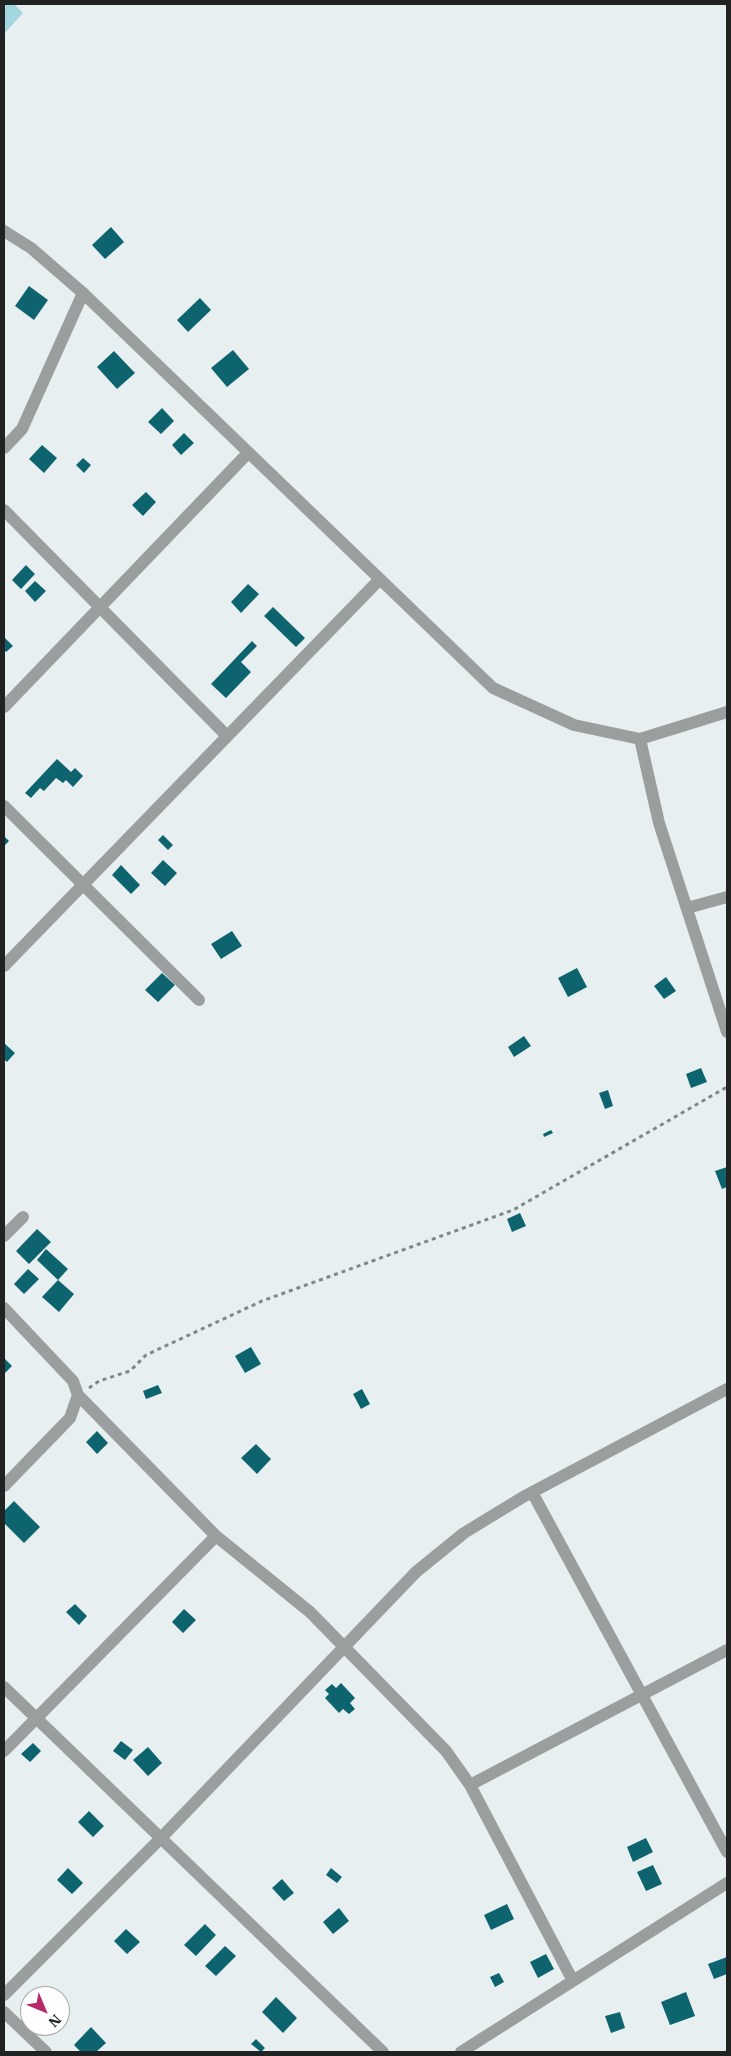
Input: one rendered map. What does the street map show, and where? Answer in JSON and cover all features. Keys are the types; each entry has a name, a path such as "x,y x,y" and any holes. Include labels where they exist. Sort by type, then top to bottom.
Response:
{"street":[{"path":"4,231 31,248 83,293 493,688 574,725 640,739 727,712"},
{"path":"4,448 22,429 83,293"},
{"path":"4,706 248,453"},
{"path":"4,510 227,736"},
{"path":"4,966 380,579"},
{"path":"640,739 659,823 727,1032"},
{"path":"4,806 199,1000"},
{"path":"687,908 727,897"},
{"path":"4,1236 23,1217"},
{"path":"4,1308 73,1381 78,1396 216,1536 310,1612 446,1751 470,1785 573,1981"},
{"path":"4,1995 161,1838 423,1566 464,1533 532,1492 727,1389"},
{"path":"4,1486 70,1418 78,1396"},
{"path":"532,1492 727,1852"},
{"path":"4,1751 216,1536"},
{"path":"470,1785 727,1650"},
{"path":"4,1686 383,2052"},
{"path":"461,2052 727,1883"},
{"path":"4,2012 46,2052"}],"path":[{"path":"78,1396 99,1381 130,1371 146,1355 262,1301 513,1210 727,1087"}],"shaded area":[{"path":"4,4 14,4 23,13 4,34"}],"building":[{"path":"111,227 124,242 105,259 92,245"},
{"path":"29,286 48,300 34,320 15,306"},
{"path":"200,298 211,310 188,332 177,320"},
{"path":"233,350 249,369 227,387 211,368"},
{"path":"114,351 135,373 117,389 97,367"},
{"path":"162,408 174,421 161,434 148,422"},
{"path":"184,433 194,443 181,455 172,445"},
{"path":"42,445 57,458 44,473 29,459"},
{"path":"83,458 91,465 84,473 76,465"},
{"path":"146,492 156,502 143,516 132,505"},
{"path":"26,565 35,574 21,589 12,580"},
{"path":"35,581 46,591 35,602 25,591"},
{"path":"248,584 259,594 241,613 231,602"},
{"path":"273,607 305,638 296,647 264,616"},
{"path":"4,637 13,646 6,652 4,649"},
{"path":"252,641 257,646 241,662 251,672 226,698 211,684"},
{"path":"57,759 71,772 75,768 83,776 73,787 66,780 63,783 56,778 44,791 40,788 31,798 25,793"},
{"path":"163,835 173,845 168,850 158,840"},
{"path":"4,836 9,841 4,846"},
{"path":"163,860 177,873 165,886 151,873"},
{"path":"121,865 140,885 131,894 112,875"},
{"path":"232,931 242,946 221,959 211,944"},
{"path":"577,968 587,987 568,997 558,978"},
{"path":"162,973 175,985 158,1002 145,990"},
{"path":"666,977 676,991 664,999 654,986"},
{"path":"524,1036 531,1046 514,1057 508,1047"},
{"path":"4,1043 15,1053 7,1062 4,1059"},
{"path":"701,1068 707,1082 691,1088 686,1074"},
{"path":"608,1090 613,1106 605,1109 599,1093"},
{"path":"551,1130 553,1133 544,1137 543,1134"},
{"path":"727,1167 727,1187 722,1189 715,1171"},
{"path":"520,1213 526,1226 512,1232 507,1219"},
{"path":"37,1229 51,1242 29,1264 16,1251"},
{"path":"46,1249 68,1269 58,1280 37,1260"},
{"path":"28,1269 39,1279 24,1294 14,1284"},
{"path":"58,1280 74,1294 59,1312 42,1297"},
{"path":"251,1347 261,1364 245,1373 235,1356"},
{"path":"4,1358 12,1366 4,1374"},
{"path":"158,1385 162,1393 146,1399 143,1391"},
{"path":"362,1389 370,1404 361,1409 353,1394"},
{"path":"97,1431 108,1443 97,1454 86,1442"},
{"path":"256,1444 271,1459 257,1474 241,1458"},
{"path":"14,1501 40,1527 24,1543 4,1523 4,1511"},
{"path":"75,1604 87,1616 79,1625 66,1612"},
{"path":"184,1609 196,1620 183,1633 172,1622"},
{"path":"341,1683 355,1698 350,1703 355,1709 349,1714 343,1709 339,1713 325,1698 329,1694 325,1690 332,1684 336,1688"},
{"path":"121,1741 133,1750 125,1760 113,1751"},
{"path":"33,1743 41,1751 30,1762 21,1754"},
{"path":"148,1747 162,1763 148,1776 133,1760"},
{"path":"89,1811 104,1826 93,1837 78,1822"},
{"path":"646,1838 653,1852 633,1862 627,1847"},
{"path":"653,1865 662,1884 646,1891 637,1872"},
{"path":"68,1868 83,1883 72,1894 57,1880"},
{"path":"331,1868 342,1877 337,1883 326,1875"},
{"path":"282,1879 294,1893 284,1901 272,1888"},
{"path":"507,1904 514,1919 491,1930 484,1915"},
{"path":"339,1908 349,1921 333,1934 323,1922"},
{"path":"205,1924 216,1935 196,1956 184,1945"},
{"path":"126,1929 140,1942 127,1954 114,1941"},
{"path":"225,1946 236,1956 216,1976 205,1966"},
{"path":"546,1954 554,1969 538,1978 530,1962"},
{"path":"727,1957 727,1974 714,1979 708,1964"},
{"path":"499,1973 504,1982 495,1987 490,1977"},
{"path":"686,1992 695,2016 670,2025 661,2002"},
{"path":"276,1997 297,2018 283,2033 262,2012"},
{"path":"620,2012 625,2028 611,2033 605,2016"},
{"path":"91,2027 106,2043 96,2052 81,2052 74,2045"},
{"path":"256,2039 265,2048 261,2052 251,2044"}]}
